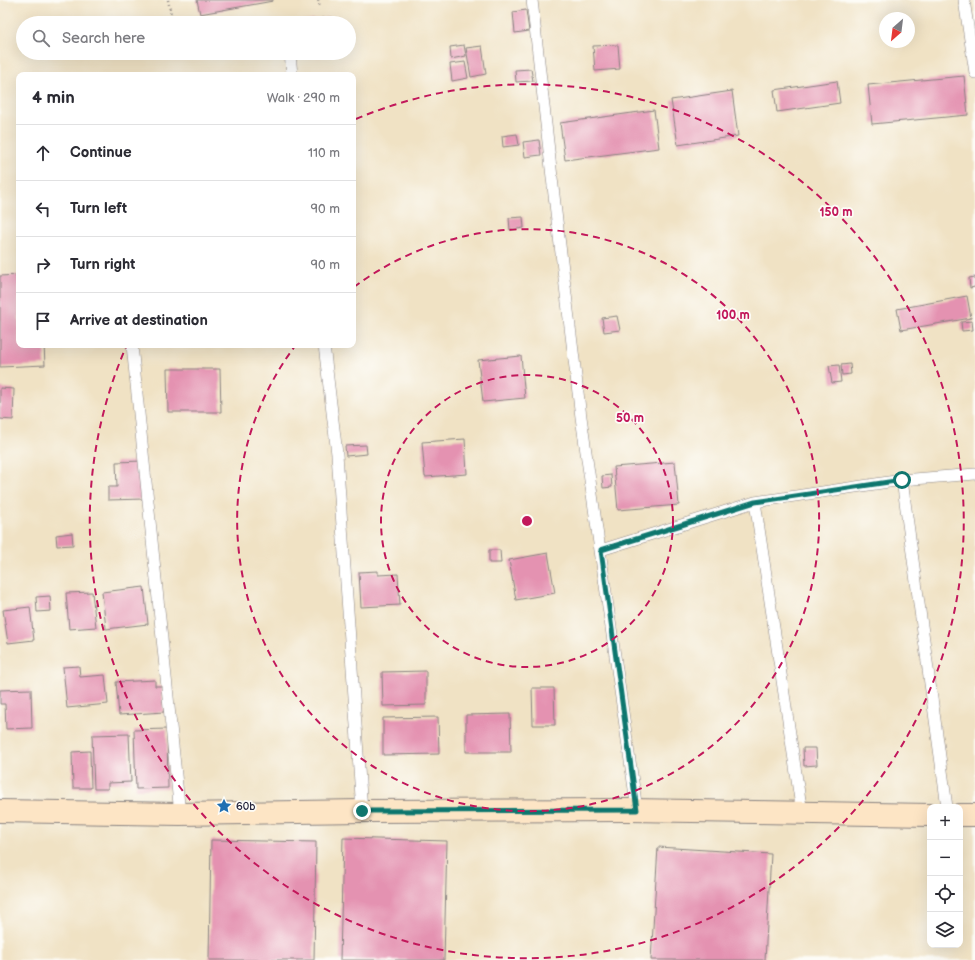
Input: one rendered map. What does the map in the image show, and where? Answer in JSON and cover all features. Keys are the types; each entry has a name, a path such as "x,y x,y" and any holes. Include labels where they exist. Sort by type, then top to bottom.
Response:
{"street":[{"path":"0,811 180,814 362,811 637,810 927,815"},
{"path":"963,815 975,815"}],"lane":[{"path":"532,0 580,409 637,810"},
{"path":"964,0 975,73"},
{"path":"291,60 292,72"},
{"path":"132,348 180,814"},
{"path":"324,348 336,454 362,811"},
{"path":"601,550 755,502 902,480 975,474"},
{"path":"902,480 947,804"},
{"path":"755,502 802,813"}],"path":[{"path":"168,0 171,16"},
{"path":"318,0 320,6"}],"building":[{"path":"197,0 273,0 273,1 200,14"},
{"path":"526,10 529,31 515,33 513,12"},
{"path":"464,45 466,56 451,59 450,47"},
{"path":"618,45 620,69 595,71 593,46"},
{"path":"482,46 486,74 471,77 466,48"},
{"path":"465,62 468,78 452,81 450,64"},
{"path":"531,69 533,81 516,82 515,70"},
{"path":"964,76 968,115 872,124 868,85"},
{"path":"837,81 840,103 777,112 774,90"},
{"path":"732,91 738,136 678,145 671,100"},
{"path":"654,110 659,148 565,160 560,123"},
{"path":"517,134 519,145 503,147 502,136"},
{"path":"539,140 541,155 525,157 523,142"},
{"path":"523,217 524,228 510,230 509,218"},
{"path":"16,275 16,348 44,348 45,365 0,367 0,276"},
{"path":"975,277 975,287 970,288 969,278"},
{"path":"967,296 971,318 901,330 897,309"},
{"path":"617,316 620,330 604,332 602,318"},
{"path":"972,321 973,330 962,331 961,322"},
{"path":"521,356 525,398 483,402 478,360"},
{"path":"850,364 851,374 842,375 841,365"},
{"path":"839,365 841,382 832,383 829,366"},
{"path":"167,369 220,369 221,412 168,412"},
{"path":"0,388 14,389 13,420 0,419"},
{"path":"465,439 467,474 425,477 422,442"},
{"path":"366,445 367,454 346,456 345,446"},
{"path":"142,461 144,499 108,500 108,487 117,487 116,462"},
{"path":"675,462 679,505 618,510 614,467"},
{"path":"611,475 612,487 603,488 602,476"},
{"path":"72,533 73,545 57,546 56,535"},
{"path":"489,550 500,550 501,563 489,563"},
{"path":"548,553 555,593 516,600 509,560"},
{"path":"378,571 378,575 398,574 400,605 361,607 359,572"},
{"path":"144,587 148,624 106,629 102,592"},
{"path":"92,592 96,627 69,629 66,593"},
{"path":"50,596 51,611 37,612 36,597"},
{"path":"30,607 34,640 8,643 3,610"},
{"path":"79,666 80,677 105,675 108,704 67,708 63,667"},
{"path":"426,671 426,705 383,706 382,672"},
{"path":"155,680 155,686 162,686 164,712 119,715 116,682"},
{"path":"532,688 554,688 555,725 533,725"},
{"path":"31,689 32,728 6,729 5,704 0,704 0,690"},
{"path":"510,714 511,752 466,752 466,715"},
{"path":"438,717 439,754 383,755 383,718"},
{"path":"167,729 168,788 136,789 134,730"},
{"path":"129,734 131,782 108,783 108,789 94,789 92,735"},
{"path":"803,748 816,748 817,765 804,766"},
{"path":"90,751 91,788 73,788 72,752"},
{"path":"343,838 447,841 444,960 340,960"},
{"path":"211,840 316,842 314,960 209,960"},
{"path":"658,847 771,854 765,960 651,960"}],"place":[{"name":"60b","path":"224,806"}],"route":[{"path":"362,811 637,810 601,550 755,502 902,480"}]}
